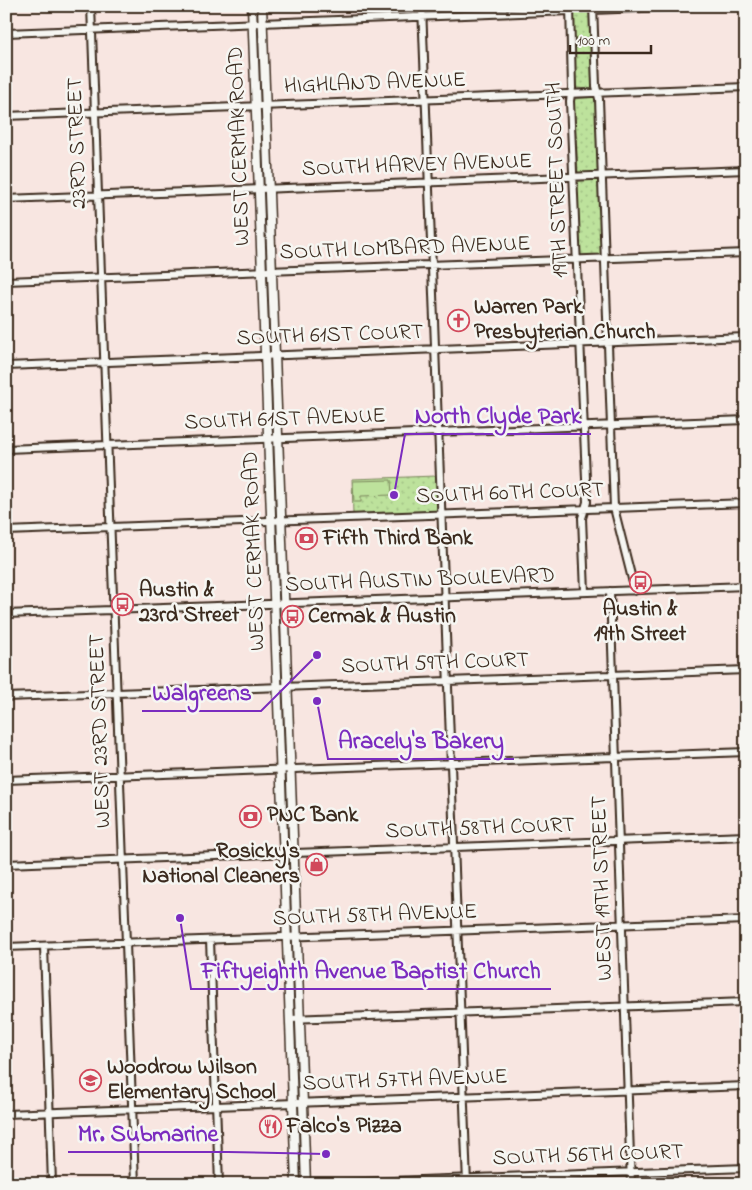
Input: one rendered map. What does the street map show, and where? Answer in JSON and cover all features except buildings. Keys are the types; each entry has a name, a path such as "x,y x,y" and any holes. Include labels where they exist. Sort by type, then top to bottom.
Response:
{"main road":[{"name":"WEST CERMAK ROAD","path":"252,6 296,1184"},
{"name":"WEST CERMAK ROAD","path":"262,6 306,1184"}],"street":[{"name":"23RD STREET","path":"91,6 101,278"},
{"path":"422,6 467,1181"},
{"path":"635,590 614,508 602,176 593,8 691,6"},
{"path":"6,33 422,17 570,9"},
{"name":"19TH STREET SOUTH","path":"570,9 573,177 584,426 586,509 582,518 585,592"},
{"name":"HIGHLAND AVENUE","path":"6,116 746,87"},
{"name":"SOUTH HARVEY AVENUE","path":"6,199 746,170"},
{"name":"SOUTH LOMBARD AVENUE","path":"6,281 746,253"},
{"name":"WEST 23RD STREET","path":"101,278 135,1184"},
{"name":"SOUTH 61ST COURT","path":"6,366 746,337"},
{"name":"SOUTH 61ST AVENUE","path":"6,449 746,420"},
{"name":"SOUTH 60TH COURT","path":"6,531 746,503"},
{"name":"SOUTH AUSTIN BOULEVARD","path":"6,614 746,586"},
{"name":"WEST 19TH STREET","path":"610,592 631,1184"},
{"name":"SOUTH 59TH COURT","path":"6,697 746,670"},
{"path":"6,780 746,752"},
{"name":"SOUTH 58TH COURT","path":"6,864 746,836"},
{"name":"SOUTH 58TH AVENUE","path":"6,947 746,920"},
{"path":"210,940 219,1184"},
{"path":"44,946 52,1184"},
{"path":"290,1019 746,1002"},
{"name":"SOUTH 57TH AVENUE","path":"6,1114 746,1086"},
{"name":"SOUTH 56TH COURT","path":"312,1184 467,1181 746,1168"}],"green space":[{"path":"573,6 590,6 593,86 591,89 576,88"},
{"path":"593,97 596,99 599,170 598,172 578,173 574,99"},
{"path":"597,180 600,182 602,253 600,255 582,256 580,254 577,184 579,181"},
{"path":"436,476 437,511 353,515 352,479"},
{"path":"391,480 392,495 361,496 361,502 354,502 353,481"}],"place":[{"name":"Warren Park Presbyterian Church","path":"458,321"},
{"name":"North Clyde Park","path":"394,495"},
{"name":"Fifth Third Bank","path":"307,539"},
{"name":"Austin & 19th Street","path":"640,583"},
{"name":"Austin & 23rd Street","path":"123,604"},
{"name":"Cermak & Austin","path":"292,617"},
{"name":"Walgreens","path":"317,655"},
{"name":"Aracely's Bakery","path":"317,701"},
{"name":"PNC Bank","path":"251,816"},
{"name":"Rosicky's National Cleaners","path":"316,865"},
{"name":"Fiftyeighth Avenue Baptist Church","path":"180,918"},
{"name":"Woodrow Wilson Elementary School","path":"91,1081"},
{"name":"Falco's Pizza","path":"270,1127"},
{"name":"Mr. Submarine","path":"326,1154"}]}
